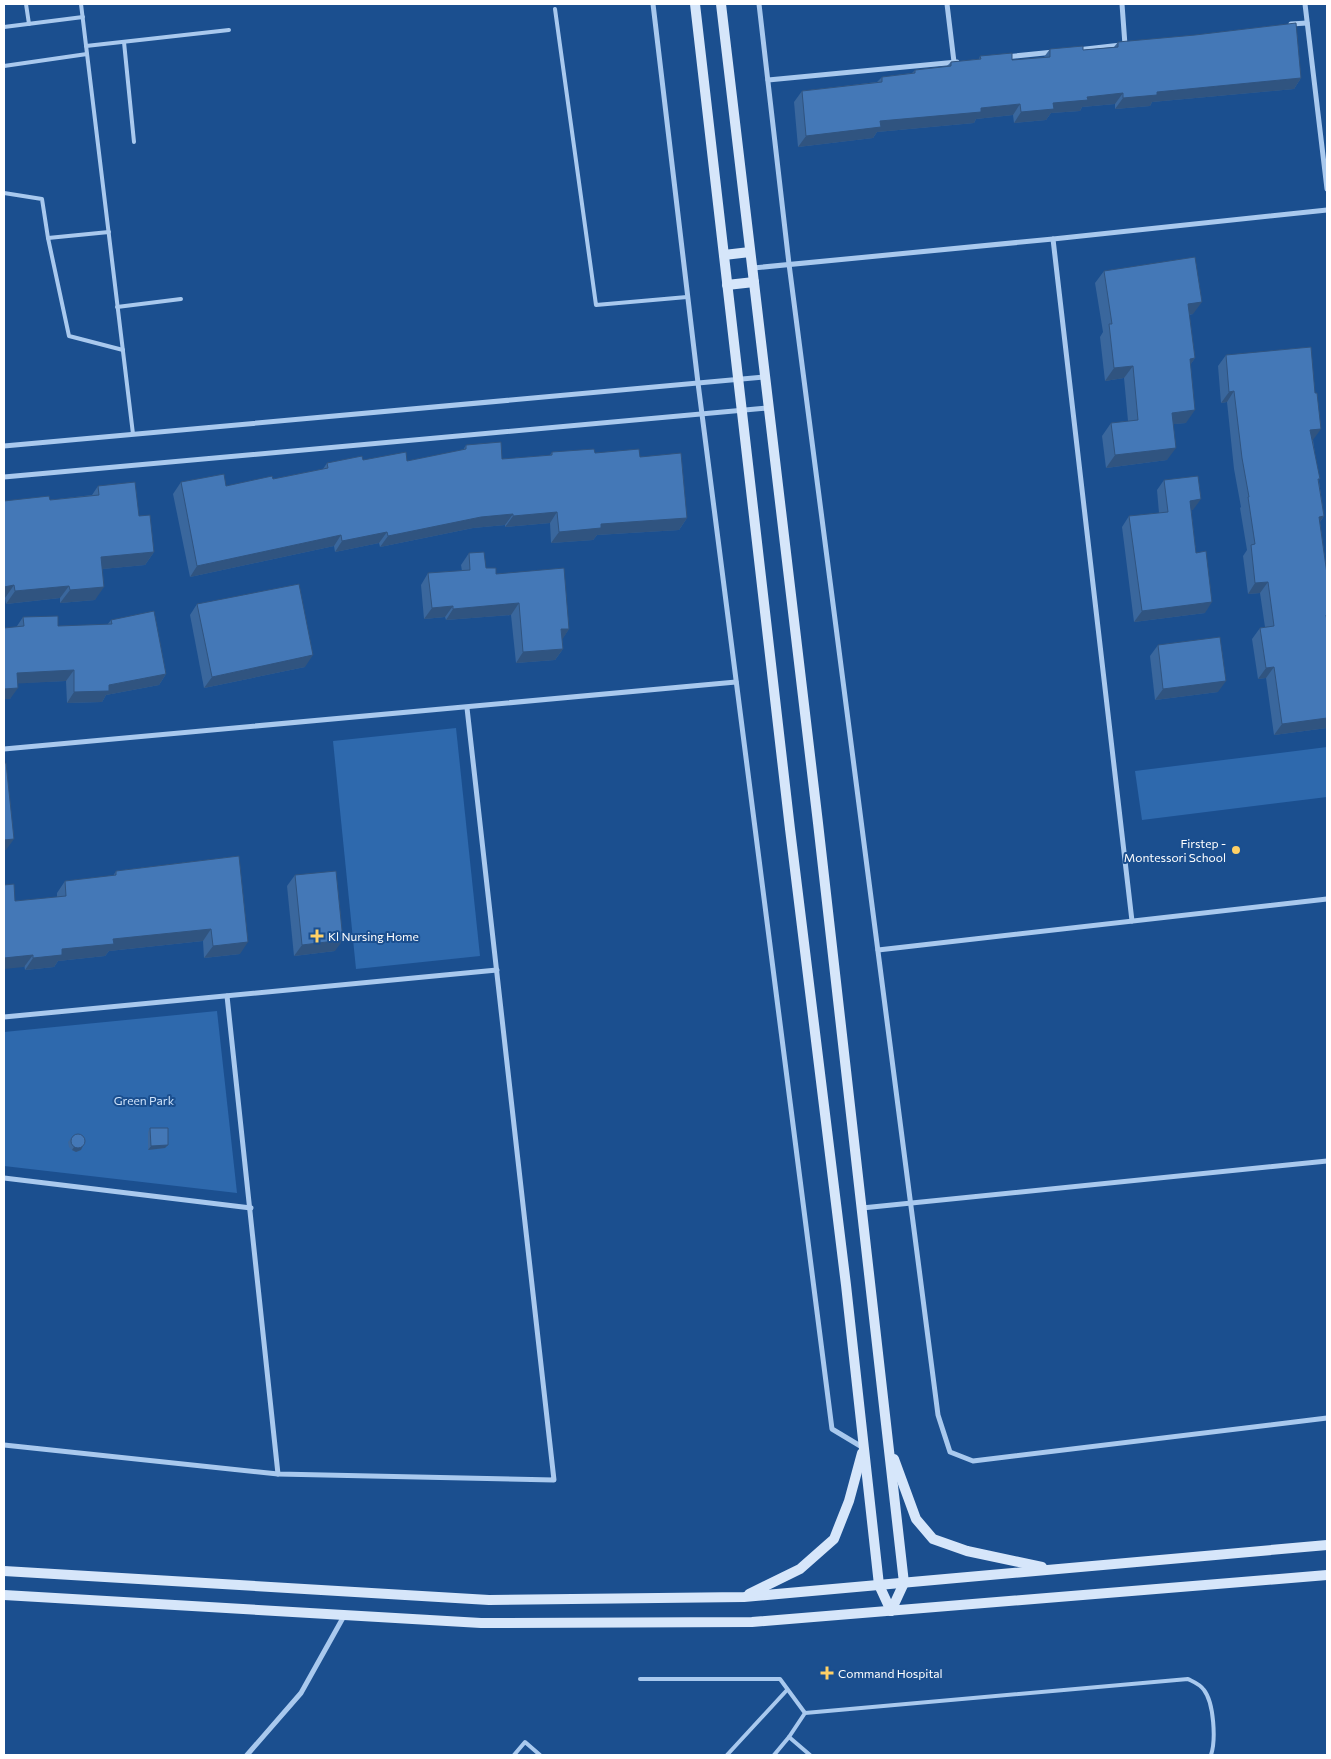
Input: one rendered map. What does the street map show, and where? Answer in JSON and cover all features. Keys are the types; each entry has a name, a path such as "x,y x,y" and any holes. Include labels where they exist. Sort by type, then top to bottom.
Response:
{"street":[{"path":"653,4 698,383 832,1429 864,1448"},
{"path":"695,4 864,1448 878,1585 891,1611"},
{"path":"721,4 904,1583 891,1611"},
{"path":"759,4 789,264 938,1414 950,1452 973,1461 1327,1418"},
{"path":"948,4 954,62"},
{"path":"1122,4 1125,45"},
{"path":"1305,4 1327,189"},
{"path":"1288,25 1307,23"},
{"path":"1068,50 1135,44"},
{"path":"1002,57 1059,52"},
{"path":"768,80 964,61"},
{"path":"752,268 1327,210"},
{"path":"1053,239 1132,922"},
{"path":"724,255 750,252"},
{"path":"728,285 754,282"},
{"path":"4,446 765,377"},
{"path":"4,477 769,408"},
{"path":"4,749 736,682"},
{"path":"4,1445 278,1474 554,1480 467,708"},
{"path":"878,950 1327,899"},
{"path":"4,1017 497,970"},
{"path":"227,996 278,1474"},
{"path":"862,1208 1327,1161"},
{"path":"4,1178 251,1208"},
{"path":"888,1444 916,1519 933,1539 966,1551 1055,1569"},
{"path":"744,1597 800,1569 834,1539 849,1501 864,1448"},
{"path":"4,1571 489,1600 744,1597 1327,1545"},
{"path":"4,1595 481,1623 752,1622 1327,1575"},
{"path":"246,1755 301,1693 344,1615"}],"lane":[{"path":"26,4 29,24"},
{"path":"81,4 133,434"},
{"path":"555,9 596,305 688,297"},
{"path":"4,27 83,17"},
{"path":"86,46 229,30"},
{"path":"124,42 134,142"},
{"path":"4,66 88,54"},
{"path":"4,193 42,199 48,238 69,336 123,350"},
{"path":"48,238 109,232"},
{"path":"118,307 181,298"},
{"path":"640,1679 780,1679 805,1712"},
{"path":"805,1712 1188,1679 1198,1684 1205,1691 1212,1706 1214,1746 1212,1755"},
{"path":"727,1755 787,1690"},
{"path":"774,1755 789,1737 805,1712"},
{"path":"789,1737 810,1755"},
{"path":"514,1755 525,1742 540,1755"}],"green space":[{"path":"456,728 480,956 356,969 333,741"},
{"path":"1327,747 1327,797 1142,820 1135,771"},
{"name":"Green Park","path":"217,1011 237,1193 4,1166 4,1032"}],"building":[{"path":"1296,23 1301,78 1157,92 1157,95 1123,98 1123,93 1087,97 1088,100 1053,103 1054,109 1021,112 1020,104 981,108 981,112 880,121 881,127 806,136 802,91 882,82 882,77 915,73 915,70 951,66 951,62 981,59 980,56 1012,53 1012,60 1050,57 1050,49 1083,46 1083,50 1118,47 1118,42"},
{"path":"1195,257 1202,302 1188,304 1195,358 1190,359 1195,410 1172,413 1176,448 1115,455 1111,423 1138,420 1133,366 1114,368 1109,324 1112,324 1104,271"},
{"path":"1311,347 1315,393 1317,393 1321,429 1310,430 1320,479 1318,479 1324,516 1319,517 1327,574 1327,718 1282,724 1274,667 1266,668 1260,628 1274,626 1268,582 1255,583 1251,545 1255,544 1234,391 1229,392 1226,355"},
{"path":"501,442 502,459 552,455 552,452 594,449 595,453 639,449 640,457 681,453 687,518 601,524 601,528 559,532 557,512 481,517 388,536 387,532 342,541 341,535 197,566 181,482 224,474 226,486 272,476 273,479 328,468 327,463 362,456 363,460 406,452 407,461 466,449 466,445"},
{"path":"1198,476 1201,499 1190,501 1196,553 1206,551 1212,602 1142,611 1129,516 1168,512 1164,480"},
{"path":"135,482 139,516 150,515 154,552 101,557 104,587 70,590 69,586 15,591 14,585 4,587 4,501 49,496 50,500 99,495 98,486"},
{"path":"484,552 486,568 496,568 496,574 564,568 569,629 561,629 563,649 523,652 519,603 453,609 453,606 432,608 428,573 470,570 469,553"},
{"path":"299,584 313,655 212,677 197,604"},
{"path":"154,611 166,674 109,685 109,691 74,692 74,670 17,673 18,688 4,689 4,628 24,626 23,617 58,616 58,626 112,624 111,620"},
{"path":"1220,637 1226,681 1163,689 1158,645"},
{"path":"4,763 6,763 14,839 4,840"},
{"path":"239,856 248,942 213,946 211,929 113,939 114,944 62,949 62,955 4,958 4,885 14,884 15,901 66,896 65,881 116,875 116,871"},
{"path":"336,871 343,940 302,945 295,875"},
{"path":"150,1128 168,1128 168,1145 151,1146"},
{"path":"78,1134 83,1136 85,1141 83,1146 78,1148 73,1146 71,1141 73,1136"}],"place":[{"name":"Firstep - Montessori School","path":"1236,850"},
{"name":"Kl Nursing Home","path":"317,936"},
{"name":"Command Hospital","path":"827,1673"}]}
